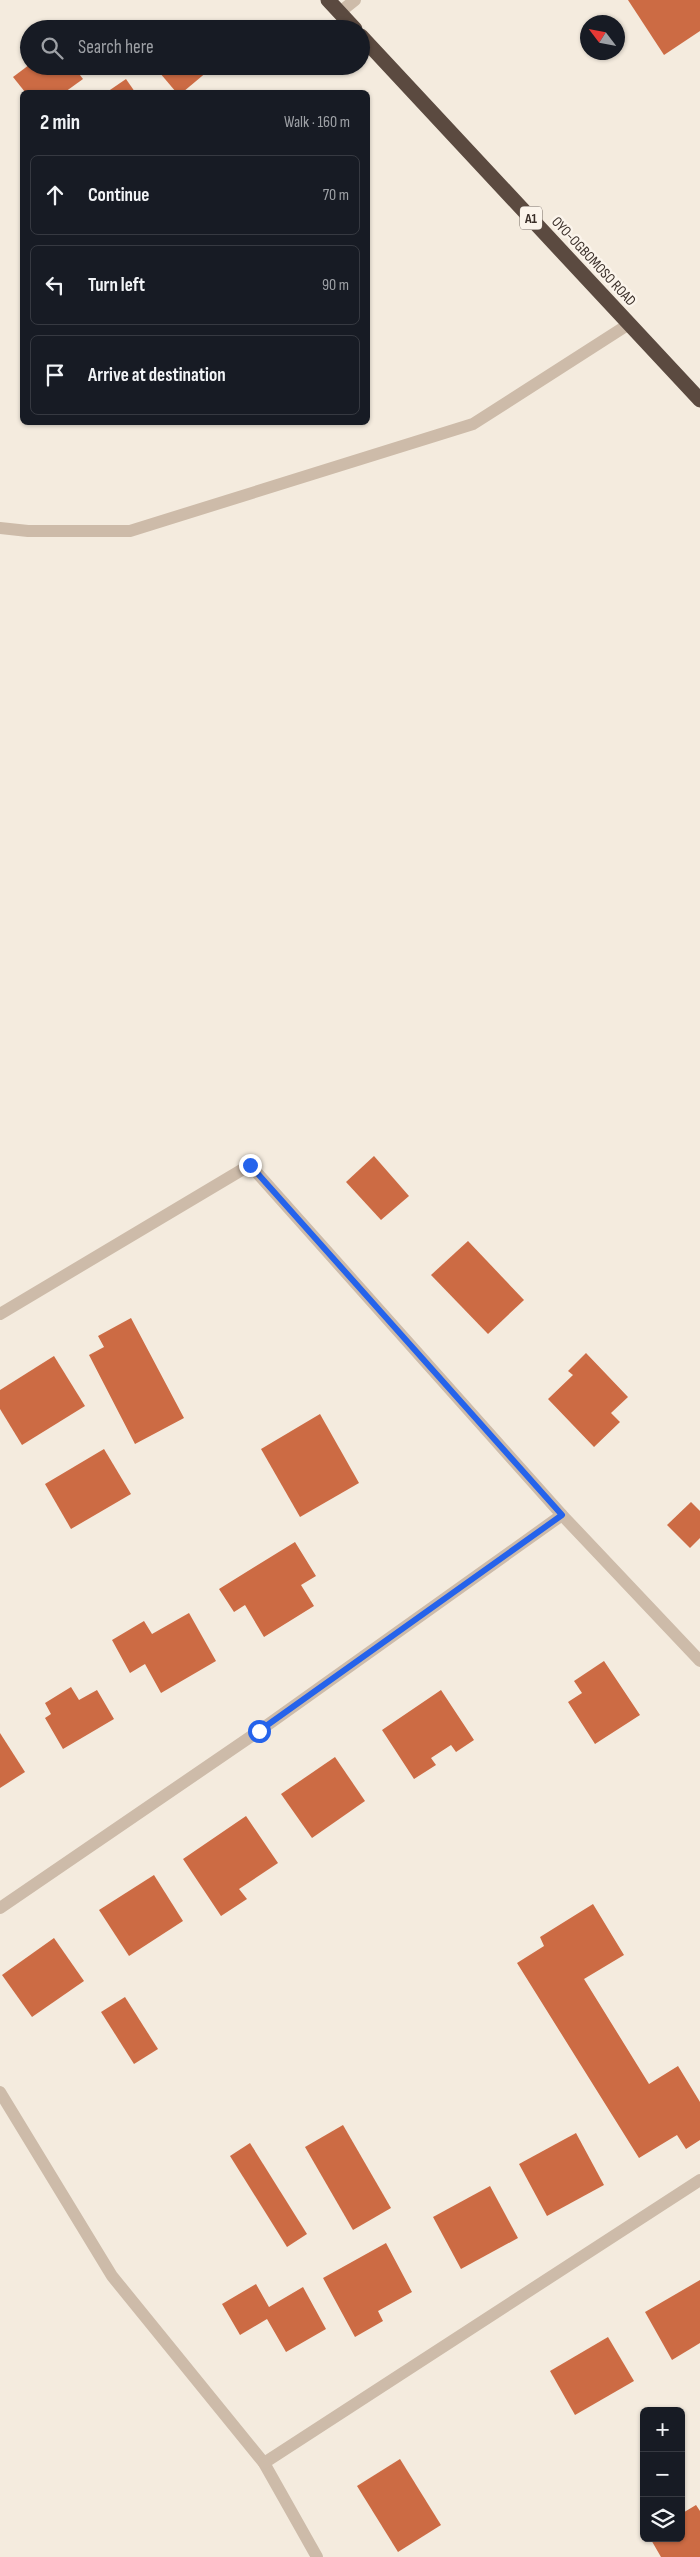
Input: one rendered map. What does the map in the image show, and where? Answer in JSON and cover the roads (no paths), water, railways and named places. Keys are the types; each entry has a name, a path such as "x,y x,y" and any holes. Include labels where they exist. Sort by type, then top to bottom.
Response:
{"highway":[{"path":"328,0 347,20"},
{"name":"OYO-OGBOMOSO ROAD","path":"370,46 700,400"}],"street":[{"path":"340,12 355,0"},
{"path":"0,528 28,531 130,530 473,424 629,324"},
{"path":"0,1314 250,1165 562,1515 700,1661"},
{"path":"0,1908 259,1731 562,1515"},
{"path":"0,2092 112,2276 264,2463 317,2557"},
{"path":"264,2463 700,2180"}]}
